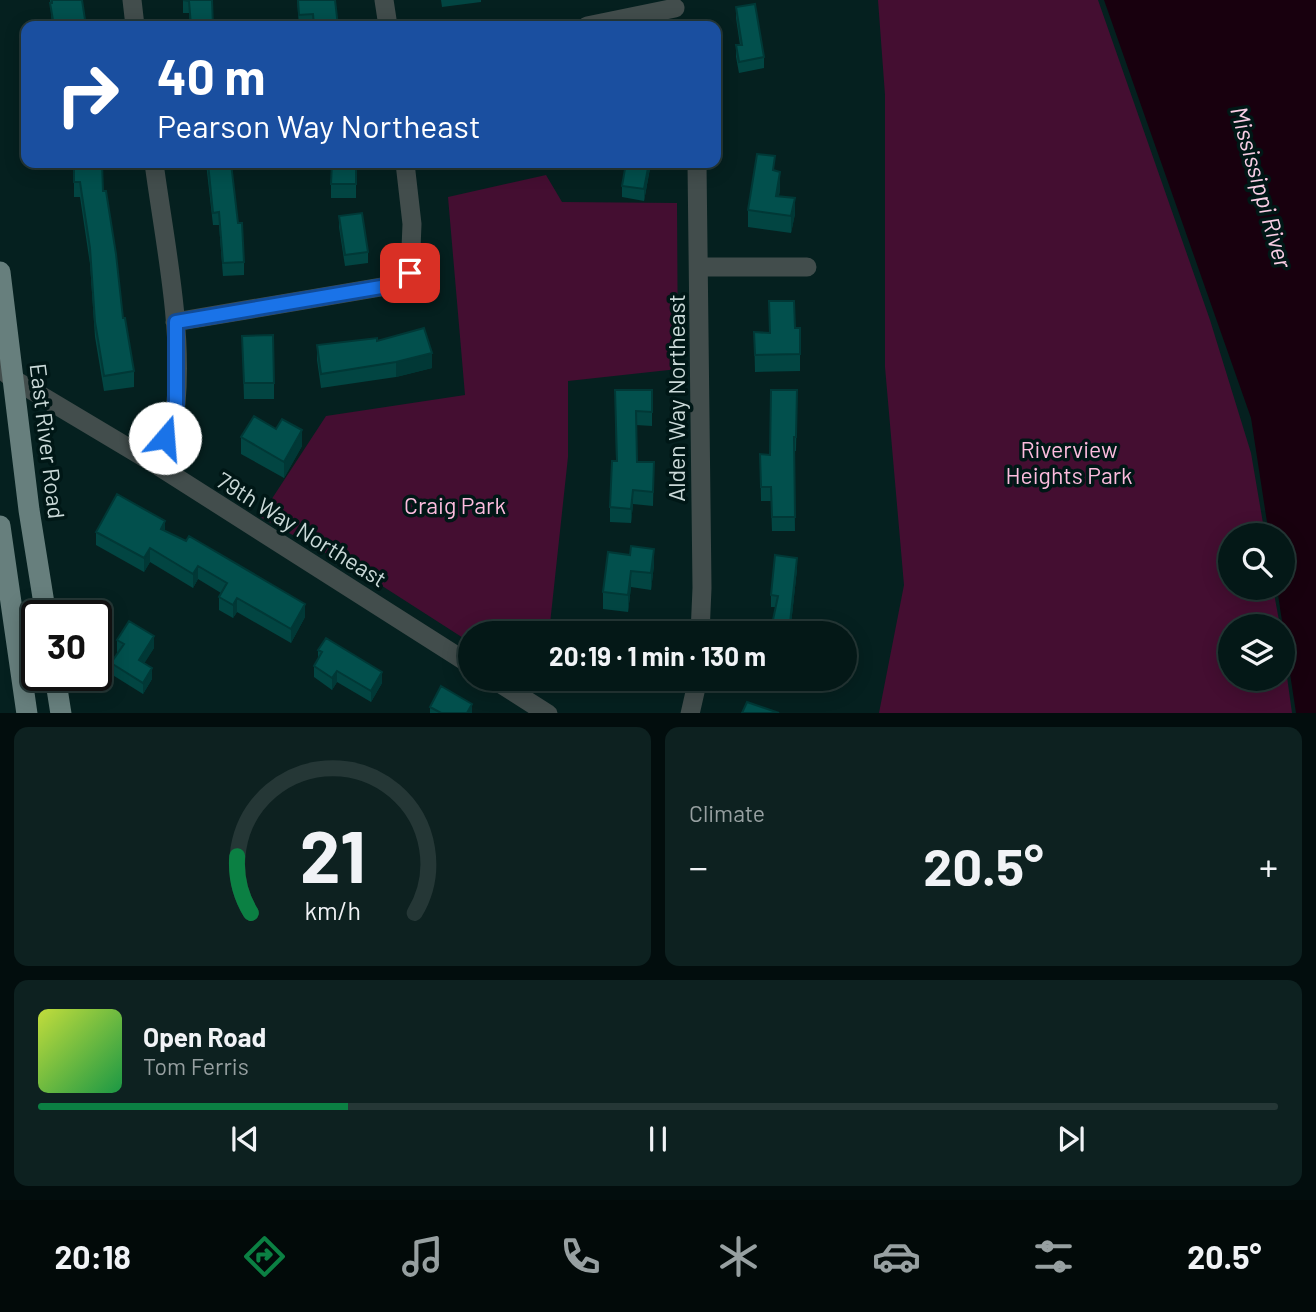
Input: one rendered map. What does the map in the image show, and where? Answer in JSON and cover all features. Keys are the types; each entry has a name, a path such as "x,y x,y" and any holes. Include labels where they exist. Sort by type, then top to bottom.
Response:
{"main road":[{"name":"East River Road","path":"0,272 7,373 43,600"},
{"path":"0,526 27,713"},
{"path":"57,691 61,713"}],"street":[{"path":"132,0 134,21"},
{"path":"384,0 387,21"},
{"path":"617,21 676,11"},
{"path":"152,462 165,438 176,405 176,322 155,168"},
{"path":"176,322 387,286 410,273 412,224 406,168"},
{"name":"Alden Way Northeast","path":"697,168 701,621"},
{"path":"699,267 807,267"},
{"name":"79th Way Northeast","path":"7,373 458,657"},
{"path":"505,691 520,706 548,713"},
{"path":"690,713 695,691"}],"green space":[{"name":"Riverview Heights Park","path":"878,0 1098,0 1210,320 1251,453 1263,523 1218,523 1218,600 1275,600 1278,614 1218,614 1218,691 1289,691 1292,713 879,713 904,585 885,367 885,95"},
{"name":"Craig Park","path":"546,175 562,202 677,203 678,369 568,381 568,457 550,621 458,621 458,635 362,573 260,517 326,416 465,395 448,197"}],"water":[{"name":"Mississippi River","path":"1104,0 1316,0 1316,713 1296,713 1293,691 1295,691 1295,614 1281,614 1279,600 1295,600 1295,523 1267,523 1251,418"}],"building":[{"path":"52,0 82,0 85,21 53,21"},
{"path":"183,0 212,0 213,21 191,21 189,1"},
{"path":"298,0 335,0 337,21 314,21 313,14 299,15"},
{"path":"755,4 764,57 739,62 736,45 742,45 736,7"},
{"path":"757,154 775,156 773,170 780,172 776,196 795,198 791,216 748,210"},
{"path":"74,168 102,168 103,191 106,191 123,318 134,371 104,376 95,322 90,248 80,182 74,182"},
{"path":"208,168 232,168 238,223 242,223 244,262 223,263 219,212 213,213"},
{"path":"332,168 356,168 356,184 331,184"},
{"path":"625,168 648,168 644,189 622,186"},
{"path":"362,213 368,252 345,255 339,216"},
{"path":"769,301 794,301 795,328 800,328 800,354 755,355 754,332 770,333"},
{"path":"424,328 432,353 396,362 321,374 317,345 377,338 377,341"},
{"path":"273,335 274,383 244,383 242,336"},
{"path":"615,390 652,390 652,412 636,411 637,462 654,462 653,492 633,490 631,509 610,507 612,461 617,461"},
{"path":"771,390 797,390 794,437 795,517 772,517 771,487 761,487 760,454 770,455"},
{"path":"254,416 276,429 282,419 302,430 284,462 241,437"},
{"path":"117,494 165,521 161,529 186,541 189,536 305,604 291,629 237,598 233,605 219,597 227,583 198,566 193,574 150,548 144,558 96,532"},
{"path":"631,546 654,549 651,573 631,571 628,595 603,592 608,552 630,555"},
{"path":"775,555 797,558 790,621 773,621 778,596 771,595"},
{"path":"129,621 154,636 139,660 152,668 143,683 112,664 124,644 117,640"},
{"path":"326,638 382,672 371,691 337,671 332,678 314,666 322,652 318,650"},
{"path":"441,686 472,704 467,713 441,713 430,707"},
{"path":"747,702 779,713 742,713"}],"route":[{"path":"165,438 176,405 176,322 387,286 410,273"}]}
